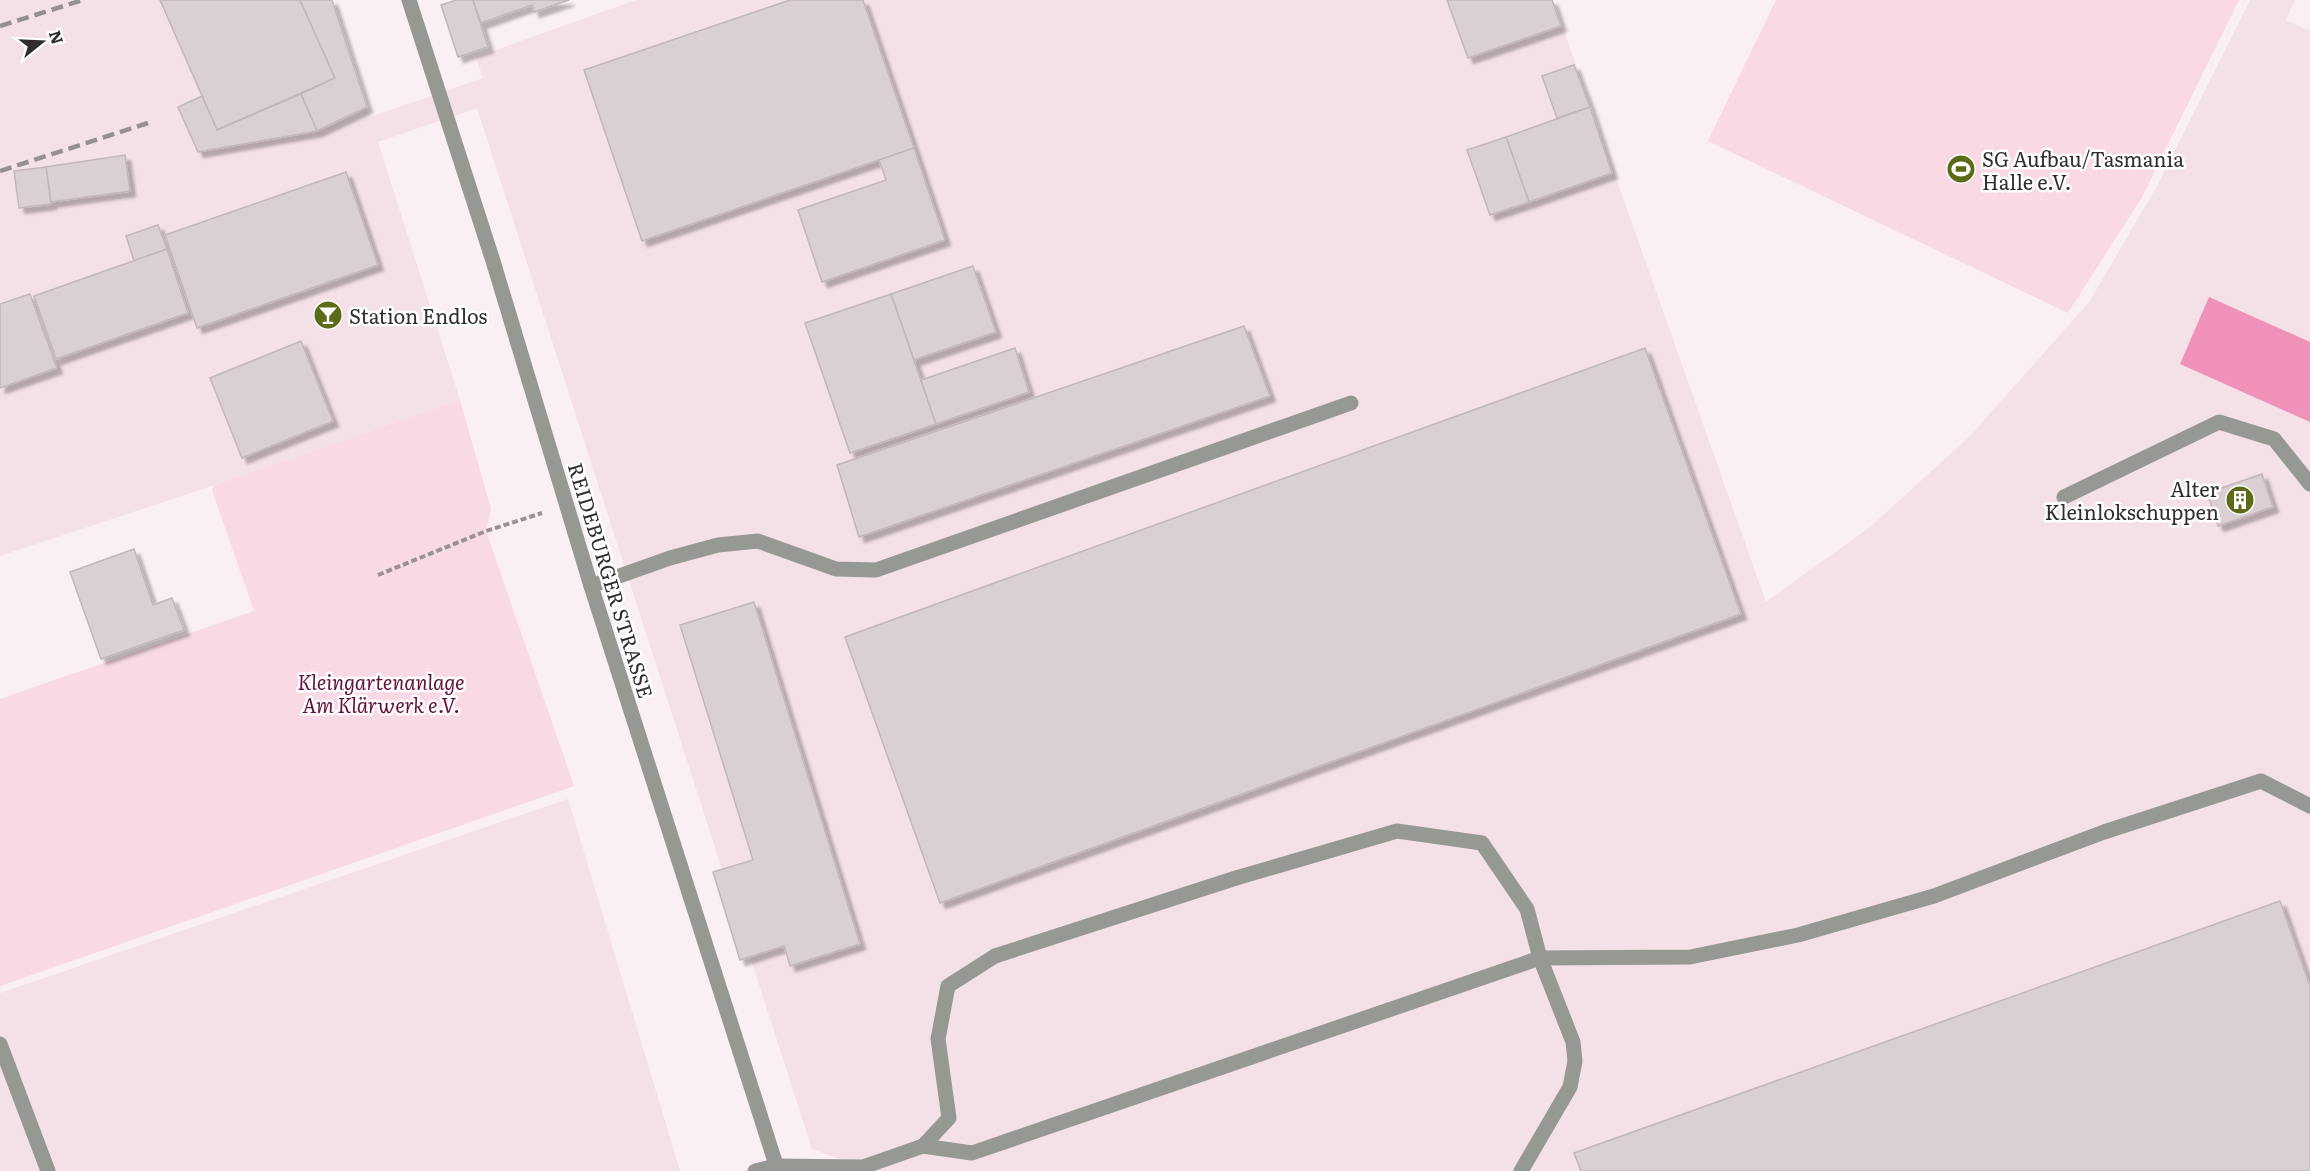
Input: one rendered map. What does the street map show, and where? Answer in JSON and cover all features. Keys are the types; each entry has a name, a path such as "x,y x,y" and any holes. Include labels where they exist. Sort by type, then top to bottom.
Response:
{"street":[{"name":"REIDEBURGER STRASSE","path":"409,0 493,261 591,586 777,1168"},
{"path":"591,586 670,558 708,548 758,541 836,569 876,570 1351,403"},
{"path":"2064,497 2219,422 2274,439 2310,484"},
{"path":"755,1171 777,1168 863,1167 923,1146 972,1153 1540,958 1690,957 1798,935 1934,896 2104,832 2261,781 2310,806"},
{"path":"923,1146 949,1118 938,1039 948,986 995,956 1236,878 1398,831 1482,843 1527,909 1540,958 1573,1042 1575,1061 1570,1087 1521,1171"},
{"path":"0,1044 48,1171"}],"path":[{"path":"378,575 486,531 566,506"}],"shaded area":[{"path":"0,0 330,0 370,117 483,78 476,57 636,0 1553,0 1766,602 1870,527 1969,437 2089,302 2156,188 2250,0 2295,0 2286,20 2310,31 2310,1171 863,1171 863,1167 812,1149 477,108 378,142 460,400 215,485 0,556"},
{"path":"2209,297 2310,342 2310,422 2180,364"},
{"path":"568,799 680,1171 0,1171 0,993"}],"green space":[{"name":"SG Aufbau/Tasmania Halle e.V.","path":"1776,0 2239,0 2142,197 2068,313 1708,141"},
{"name":"Kleingartenanlage Am Klärwerk e.V.","path":"460,400 491,509 486,531 574,786 0,986 0,699 254,611 212,490 215,485"}],"building":[{"path":"160,0 300,0 335,78 217,130"},
{"path":"300,0 332,0 367,107 317,131 301,94 335,78"},
{"path":"456,0 473,0 488,47 458,57 441,5"},
{"path":"473,0 569,0 534,12 532,5 481,23"},
{"path":"790,0 863,0 914,148 642,241 584,70"},
{"path":"1447,0 1552,0 1561,26 1468,58"},
{"path":"1574,65 1590,107 1557,118 1542,76"},
{"path":"301,94 317,131 198,152 178,107 202,96 217,130"},
{"path":"1590,107 1612,173 1529,202 1506,137"},
{"path":"1506,137 1529,202 1490,215 1467,150"},
{"path":"914,148 945,240 822,282 798,210 886,180 879,160"},
{"path":"125,155 130,191 51,202 46,167"},
{"path":"46,167 51,204 19,208 14,171"},
{"path":"346,172 378,265 197,328 165,235"},
{"path":"158,225 167,249 134,261 126,236"},
{"path":"167,249 188,313 56,359 34,296"},
{"path":"973,266 996,332 914,360 891,294"},
{"path":"30,294 57,368 0,388 0,304"},
{"path":"891,294 936,424 850,453 805,323"},
{"path":"1244,326 1270,396 859,537 837,465"},
{"path":"301,341 333,421 242,458 210,378"},
{"path":"1015,348 1029,392 936,424 921,380"},
{"path":"1645,348 1741,614 940,903 845,637"},
{"name":"Alter Kleinlokschuppen","path":"2262,474 2273,507 2218,526 2207,493"},
{"path":"134,549 153,605 172,598 184,630 101,659 70,572"},
{"path":"754,602 860,944 790,966 784,946 740,960 713,872 753,860 680,625"},
{"path":"2280,901 2310,986 2310,1171 1581,1171 1574,1153"}],"railway":[{"path":"0,26 83,0"},
{"path":"0,171 148,123"}],"place":[{"name":"SG Aufbau/Tasmania Halle e.V.","path":"1961,169"},
{"name":"Station Endlos","path":"328,315"},
{"name":"Alter Kleinlokschuppen","path":"2240,500"}]}
